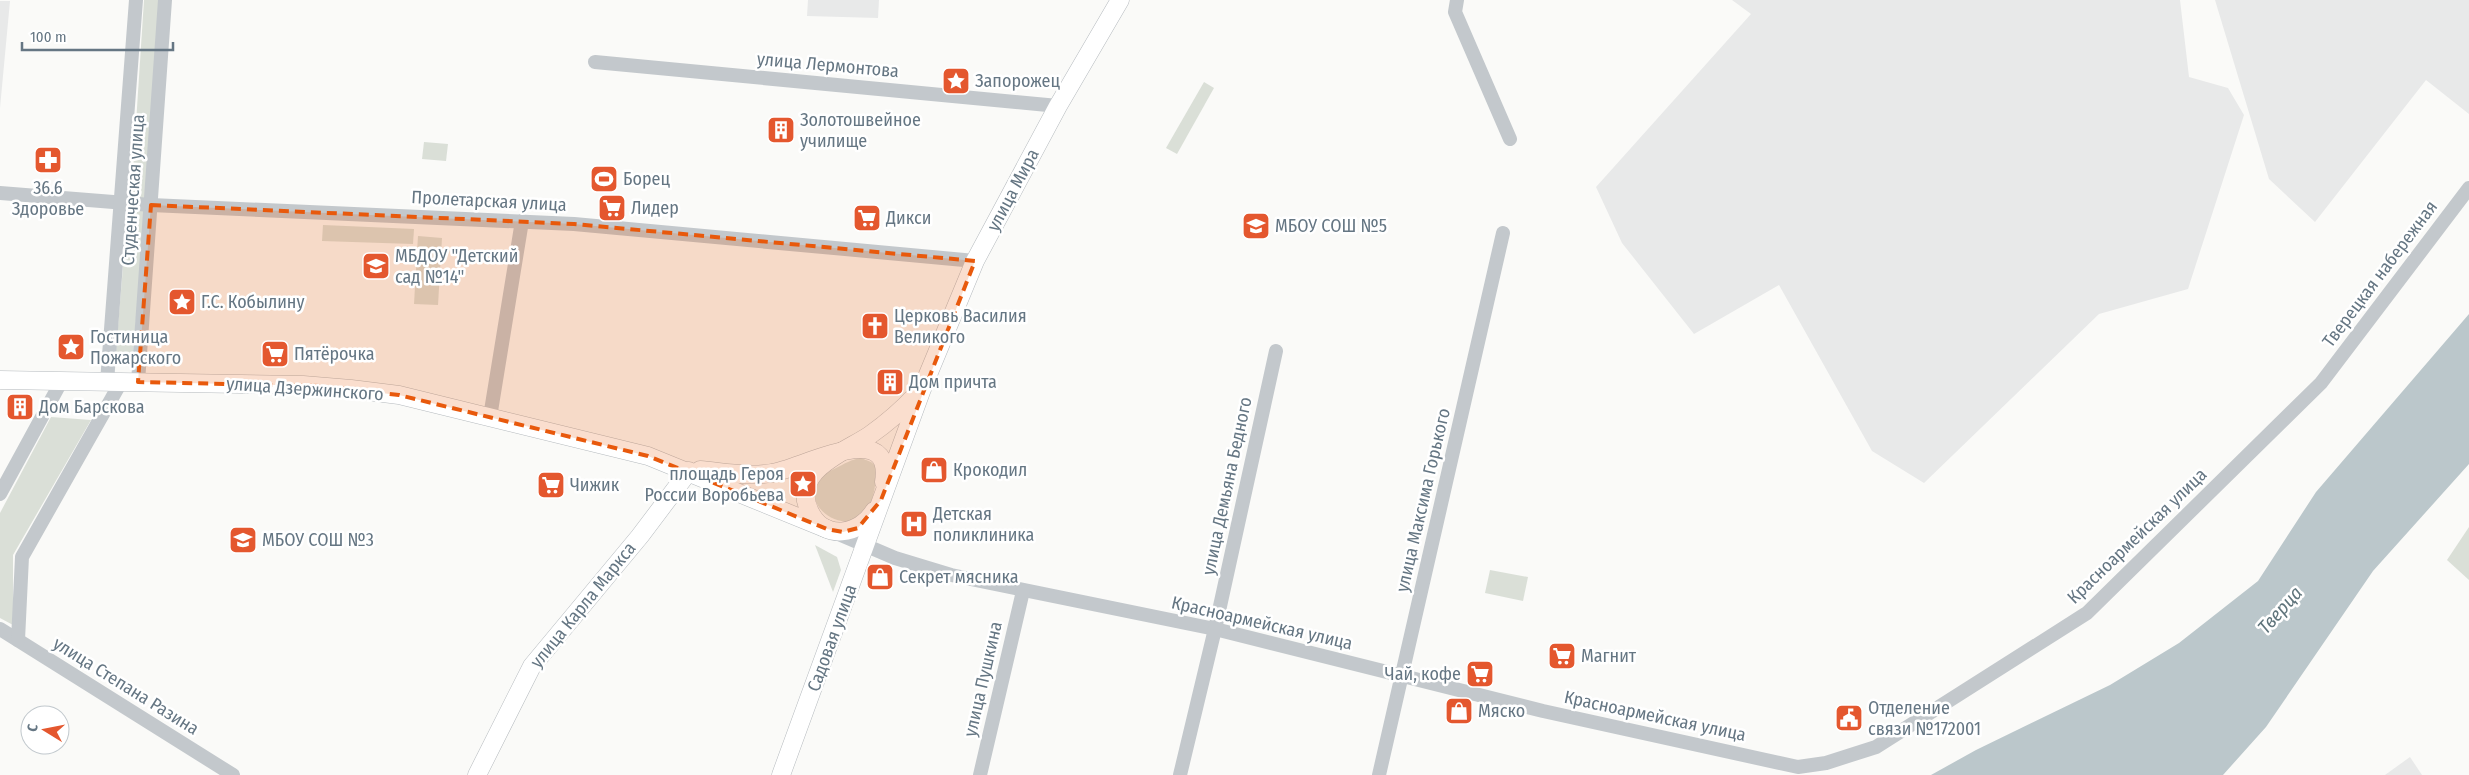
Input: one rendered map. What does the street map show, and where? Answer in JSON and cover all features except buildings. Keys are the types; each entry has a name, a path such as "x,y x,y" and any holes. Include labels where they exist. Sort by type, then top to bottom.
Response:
{"main road":[{"name":"улица Мира","path":"881,500 922,388 975,261 1058,106 1120,0"},
{"name":"улица Дзержинского","path":"0,380 304,385 351,388 399,395 648,456 826,528"},
{"name":"улица Мира","path":"839,452 887,423 922,388"},
{"path":"689,472 764,474 790,469 839,452 863,448 874,451 880,456 886,472 881,500 870,518 858,528 843,532 826,528 809,509 807,488 815,471 839,452"},
{"name":"улица Карла Маркса","path":"477,775 532,666 640,536 689,472"},
{"name":"Садовая улица","path":"781,775 881,500"}],"street":[{"name":"Студенческая улица","path":"114,382 120,202 136,0"},
{"name":"Студенческая улица","path":"138,382 165,0"},
{"path":"1457,0 1455,12 1510,139"},
{"name":"улица Лермонтова","path":"595,62 1058,106"},
{"name":"Тверецкая набережная","path":"2321,383 2469,188"},
{"name":"Пролетарская улица","path":"0,193 151,205 522,221 975,261"},
{"path":"490,417 522,221"},
{"name":"улица Максима Горького","path":"1379,775 1503,233"},
{"name":"улица Демьяна Бедного","path":"1180,775 1215,629 1276,351"},
{"path":"0,494 61,382"},
{"path":"18,640 22,558 114,382"},
{"name":"Красноармейская улица","path":"826,528 895,558 950,575 1215,629 1543,711 1796,771 1826,764 1876,747 2087,613 2321,383"},
{"name":"улица Пушкина","path":"980,775 1023,591"},
{"name":"улица Степана Разина","path":"0,629 233,775"}],"highlighted area":[{"path":"151,205 574,224 975,261 881,500 858,528 843,532 827,529 648,456 399,395 319,386 138,382"}],"shaded area":[{"path":"144,0 162,0 148,201 131,200"},
{"path":"808,0 879,0 878,18 807,16"},
{"path":"1732,0 2180,0 2189,77 2228,88 2244,115 2188,289 2099,314 1924,483 1872,451 1779,285 1694,334 1622,243 1596,187 1751,14"},
{"path":"2215,0 2469,0 2469,114 2426,80 2315,222 2269,179"},
{"path":"0,1 10,1 0,108"},
{"path":"1204,82 1214,88 1177,154 1166,148"},
{"path":"424,142 448,144 446,161 422,159"},
{"path":"128,207 146,209 132,363 115,362"},
{"path":"323,225 414,229 413,244 322,241"},
{"path":"418,236 442,238 438,305 414,304"},
{"path":"51,417 91,420 13,555 13,625 0,618 0,513"},
{"path":"861,458 876,466 872,498 862,515 847,521 832,518 820,508 814,495 819,481 836,468"},
{"path":"2469,527 2469,580 2447,560"},
{"path":"815,545 837,557 841,570 833,592"},
{"path":"1490,570 1528,577 1523,601 1485,593"},
{"path":"2410,757 2422,775 2385,775"}],"water":[{"name":"Тверца","path":"2469,314 2469,464 2373,571 2266,727 2223,775 1931,775 1976,750 2110,685 2179,643 2258,581 2316,492"}],"place":[{"name":"Запорожец","path":"956,81"},
{"name":"Золотошвейное училище","path":"781,130"},
{"name":"36.6 Здоровье","path":"48,160"},
{"name":"Борец","path":"604,179"},
{"name":"Лидер","path":"612,208"},
{"name":"Дикси","path":"867,218"},
{"name":"МБОУ СОШ №5","path":"1256,226"},
{"name":"МБДОУ \"Детский сад №14\"","path":"376,266"},
{"name":"Г.С. Кобылину","path":"182,302"},
{"name":"Церковь Василия Великого","path":"875,326"},
{"name":"Гостиница Пожарского","path":"71,347"},
{"name":"Пятёрочка","path":"275,354"},
{"name":"Дом причта","path":"890,382"},
{"name":"Дом Барскова","path":"20,407"},
{"name":"Крокодил","path":"934,470"},
{"name":"площадь Героя России Воробьева","path":"803,484"},
{"name":"Чижик","path":"551,485"},
{"name":"Детская поликлиника","path":"914,524"},
{"name":"МБОУ СОШ №3","path":"243,540"},
{"name":"Секрет мясника","path":"880,577"},
{"name":"Магнит","path":"1562,656"},
{"name":"Чай, кофе","path":"1480,674"},
{"name":"Мяско","path":"1459,711"},
{"name":"Отделение связи №172001","path":"1849,718"}]}
